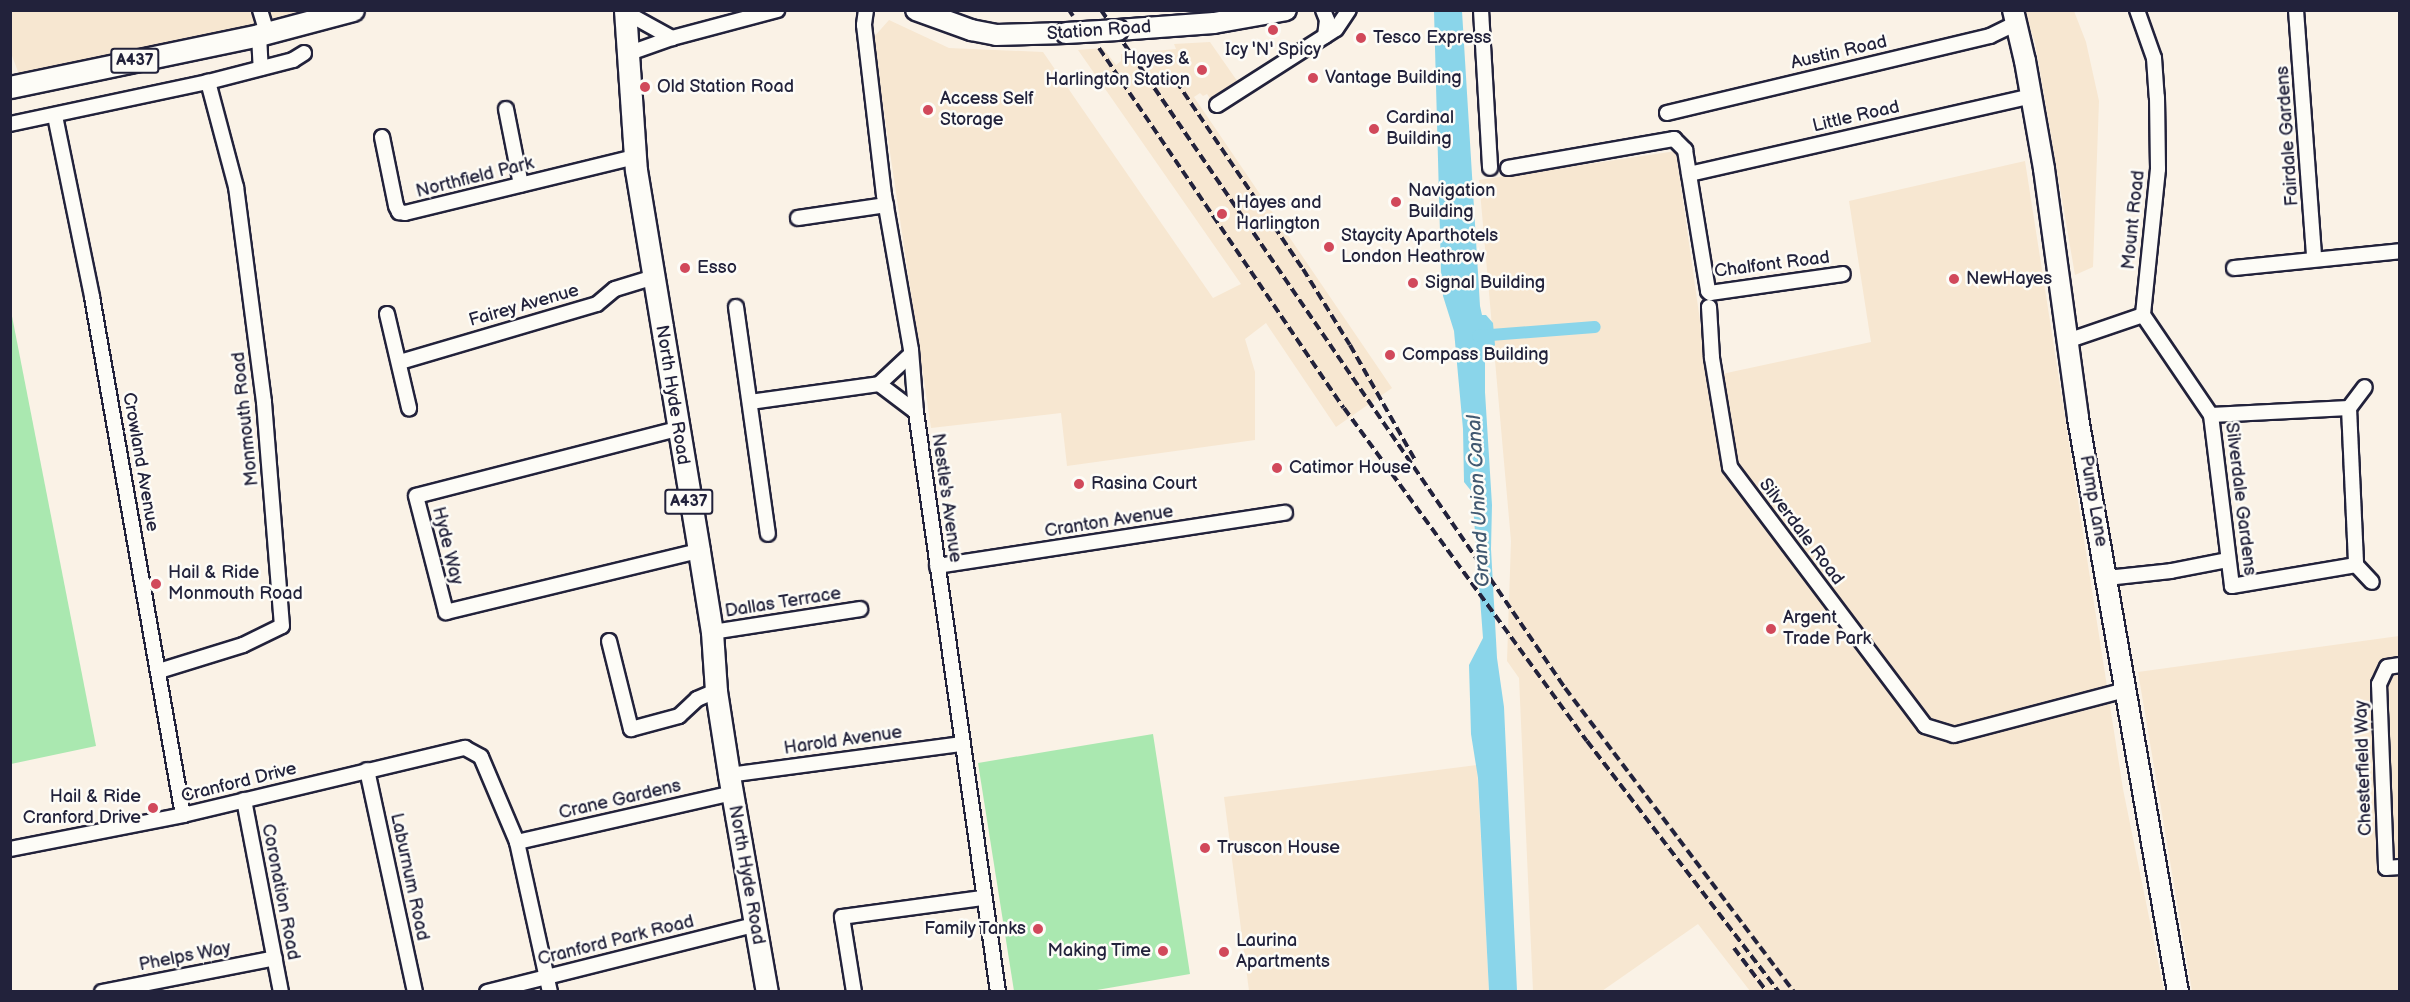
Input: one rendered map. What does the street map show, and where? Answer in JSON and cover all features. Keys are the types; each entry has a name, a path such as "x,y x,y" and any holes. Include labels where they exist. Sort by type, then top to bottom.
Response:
{"main road":[{"name":"A437","path":"11,85 263,34 353,10"},
{"name":"North Hyde Road","path":"625,11 635,157 677,429 712,632 716,691 767,992"}],"street":[{"path":"260,10 263,34 261,68"},
{"path":"627,54 672,38 777,10"},
{"name":"Nestle's Avenue","path":"866,10 864,25 886,205 911,350 916,412 961,744 998,992"},
{"name":"Station Road","path":"916,10 972,30 996,35 1018,36 1206,24 1286,10"},
{"path":"1323,10 1328,20 1324,36"},
{"path":"1217,105 1340,25 1349,10"},
{"path":"1481,10 1491,168"},
{"name":"Mount Road","path":"2137,10 2154,58 2157,97 2158,169 2142,315"},
{"name":"Fairdale Gardens","path":"2296,10 2314,258"},
{"path":"625,11 672,38"},
{"name":"Pump Lane","path":"2015,17 2050,204 2067,341 2178,992"},
{"name":"Austin Road","path":"1666,113 1990,36 2015,17"},
{"path":"10,124 208,82 292,60 304,53"},
{"name":"Monmouth Road","path":"159,671 243,645 282,626 264,402 236,187 208,82"},
{"name":"Little Road","path":"1689,174 2031,96"},
{"path":"506,110 521,184"},
{"name":"Crowland Avenue","path":"55,116 92,297 183,815"},
{"name":"Northfield Park","path":"382,137 399,212 405,213 635,157"},
{"path":"1508,168 1670,139 1681,144 1685,150 1689,174"},
{"name":"Chalfont Road","path":"1689,174 1706,289 1710,293 1843,274"},
{"path":"798,218 886,205"},
{"path":"2234,268 2400,251"},
{"name":"Fairey Avenue","path":"399,362 597,303 615,288 654,277"},
{"path":"736,307 768,534"},
{"name":"Silverdale Road","path":"1709,307 1712,358 1730,467 1925,726 1954,735 2126,690"},
{"path":"387,314 409,408"},
{"path":"2067,341 2142,315 2211,415"},
{"path":"750,402 879,384 910,355"},
{"path":"879,384 916,412"},
{"path":"2365,387 2349,408 2356,565 2372,582"},
{"name":"Silverdale Gardens","path":"2349,408 2211,415 2232,586 2356,565"},
{"name":"Hyde Way","path":"677,429 416,496 446,612 699,551"},
{"name":"Cranton Avenue","path":"938,566 1285,513"},
{"path":"2107,578 2171,571 2227,560"},
{"name":"Dallas Terrace","path":"712,632 860,609"},
{"path":"609,641 631,729 679,716 697,699 716,691"},
{"name":"Chesterfield Way","path":"2400,665 2387,667 2379,684 2386,868 2400,867"},
{"name":"Harold Avenue","path":"731,784 961,744"},
{"name":"Cranford Drive","path":"10,849 183,815 458,748 474,752 481,757 517,842"},
{"name":"Laburnum Road","path":"367,770 415,992"},
{"name":"Crane Gardens","path":"517,842 731,784"},
{"name":"Coronation Road","path":"244,800 281,992"},
{"path":"517,842 550,992"},
{"path":"854,992 842,917 983,898"},
{"name":"Cranford Park Road","path":"487,992 754,925"},
{"name":"Phelps Way","path":"102,992 275,958"}],"shaded area":[{"path":"10,11 316,11 274,24 20,77 11,53"},
{"path":"2024,11 2074,11 2086,42 2099,101 2093,267 2075,275 2035,43"},
{"path":"889,20 949,48 1043,52 1213,298 1241,284 1078,50 1103,48 1116,65 1121,61 1121,54 1176,49 1174,44 1210,42 1240,85 1213,103 1207,94 1203,96 1200,93 1194,97 1392,388 1336,427 1266,323 1245,339 1255,372 1255,440 1067,466 1061,413 931,428 873,38"},
{"path":"1676,151 1708,377 1871,342 1849,201 2025,161 2123,789 2164,991 1750,991 1698,924 1602,991 1533,991 1519,678 1507,661 1511,541 1479,180"},
{"path":"2399,636 2399,991 2192,991 2138,672"},
{"path":"1477,765 1489,991 1249,991 1224,797"}],"green space":[{"path":"10,306 96,746 11,764 10,764"},
{"path":"1153,734 1190,974 1091,991 1014,991 978,763"}],"water":[{"name":"Grand Union Canal","path":"1434,11 1462,11 1480,306 1482,315 1486,315 1493,323 1495,345 1485,357 1485,392 1492,505 1491,549 1497,658 1504,707 1517,991 1489,991 1478,778 1471,734 1469,665 1483,638 1472,492 1464,482 1463,429 1454,331 1443,296 1441,271"}],"waterway":[{"path":"1478,336 1595,327"}],"railway":[{"path":"1069,10 1073,16"},
{"path":"1101,10 1565,688 1794,992"},
{"path":"1099,48 1344,408 1587,741 1779,992"},
{"path":"1176,81 1303,269 1350,345 1415,460"},
{"path":"1734,948 1767,992"}],"place":[{"name":"Icy 'N' Spicy","path":"1273,30"},
{"name":"Tesco Express","path":"1361,38"},
{"name":"Hayes & Harlington Station","path":"1202,70"},
{"name":"Vantage Building","path":"1313,78"},
{"name":"Old Station Road","path":"645,87"},
{"name":"Access Self Storage","path":"928,110"},
{"name":"Cardinal Building","path":"1374,129"},
{"name":"Navigation Building","path":"1396,202"},
{"name":"Hayes and Harlington","path":"1222,214"},
{"name":"Staycity Aparthotels London Heathrow","path":"1329,247"},
{"name":"Esso","path":"685,268"},
{"name":"NewHayes","path":"1954,279"},
{"name":"Signal Building","path":"1413,283"},
{"name":"Compass Building","path":"1390,355"},
{"name":"Catimor House","path":"1277,468"},
{"name":"Rasina Court","path":"1079,484"},
{"name":"Hail & Ride Monmouth Road","path":"156,584"},
{"name":"Argent Trade Park","path":"1771,629"},
{"name":"Hail & Ride Cranford Drive","path":"153,808"},
{"name":"Truscon House","path":"1205,848"},
{"name":"Family Tanks","path":"1038,929"},
{"name":"Making Time","path":"1163,951"},
{"name":"Laurina Apartments","path":"1224,952"}]}
